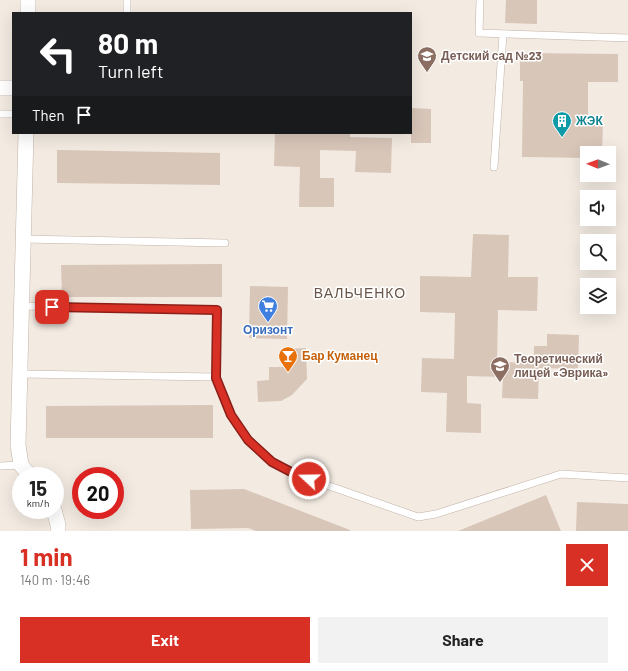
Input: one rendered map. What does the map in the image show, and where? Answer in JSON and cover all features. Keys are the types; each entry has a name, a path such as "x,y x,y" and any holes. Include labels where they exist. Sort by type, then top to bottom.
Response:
{"street":[{"path":"28,0 28,12"},
{"path":"0,88 12,88"},
{"path":"25,467 18,445 26,134"},
{"path":"56,519 58,531"}],"lane":[{"path":"127,0 127,12"},
{"path":"480,0 479,33 628,38"},
{"path":"494,166 503,34"},
{"path":"0,114 12,114"},
{"path":"23,239 225,243"},
{"path":"21,306 217,310 216,378 231,415 248,440 272,462 295,474 418,516 436,514 561,474 628,478"},
{"path":"20,374 216,378"},
{"path":"0,466 12,468"}],"building":[{"path":"506,0 537,0 537,24 505,23"},
{"path":"520,53 618,54 618,82 588,82 588,123 603,124 602,146 580,146 580,158 522,157 523,81 520,81"},
{"path":"412,108 431,109 431,143 411,143"},
{"path":"275,134 350,134 350,137 392,138 391,173 355,172 356,151 320,150 320,178 334,178 334,207 299,207 300,167 274,166"},
{"path":"57,150 220,153 220,185 57,183"},
{"path":"473,234 509,235 508,277 538,277 537,311 498,310 497,362 534,363 534,346 547,346 547,334 579,335 578,369 539,368 538,399 502,398 503,377 467,376 467,403 481,404 481,433 446,432 447,393 421,392 422,358 454,359 455,313 420,312 420,276 471,277"},
{"path":"222,264 222,297 62,297 61,265"},
{"name":"Оризонт","path":"250,286 288,287 287,339 249,338"},
{"name":"Бар Куманец","path":"306,348 307,379 292,395 281,401 258,402 257,381 269,380 269,367 285,367 285,349"},
{"path":"213,405 213,438 46,438 46,406"},
{"path":"244,489 350,531 256,531 248,528 191,529 190,490"},
{"path":"546,495 561,531 458,531"},
{"path":"577,502 628,504 628,531 576,531"}],"place":[{"name":"Детский сад №23","path":"427,73"},
{"name":"ЖЭК","path":"562,138"},
{"name":"Оризонт","path":"268,323"},
{"name":"Бар Куманец","path":"288,373"},
{"name":"Теоретический лицей «Эврика»","path":"500,383"}],"district":[{"name":"ВАЛЬЧЕНКО","path":"360,293"}],"route":[{"path":"52,307 217,310 216,378 231,415 248,440 272,462 295,474 309,479"}]}
